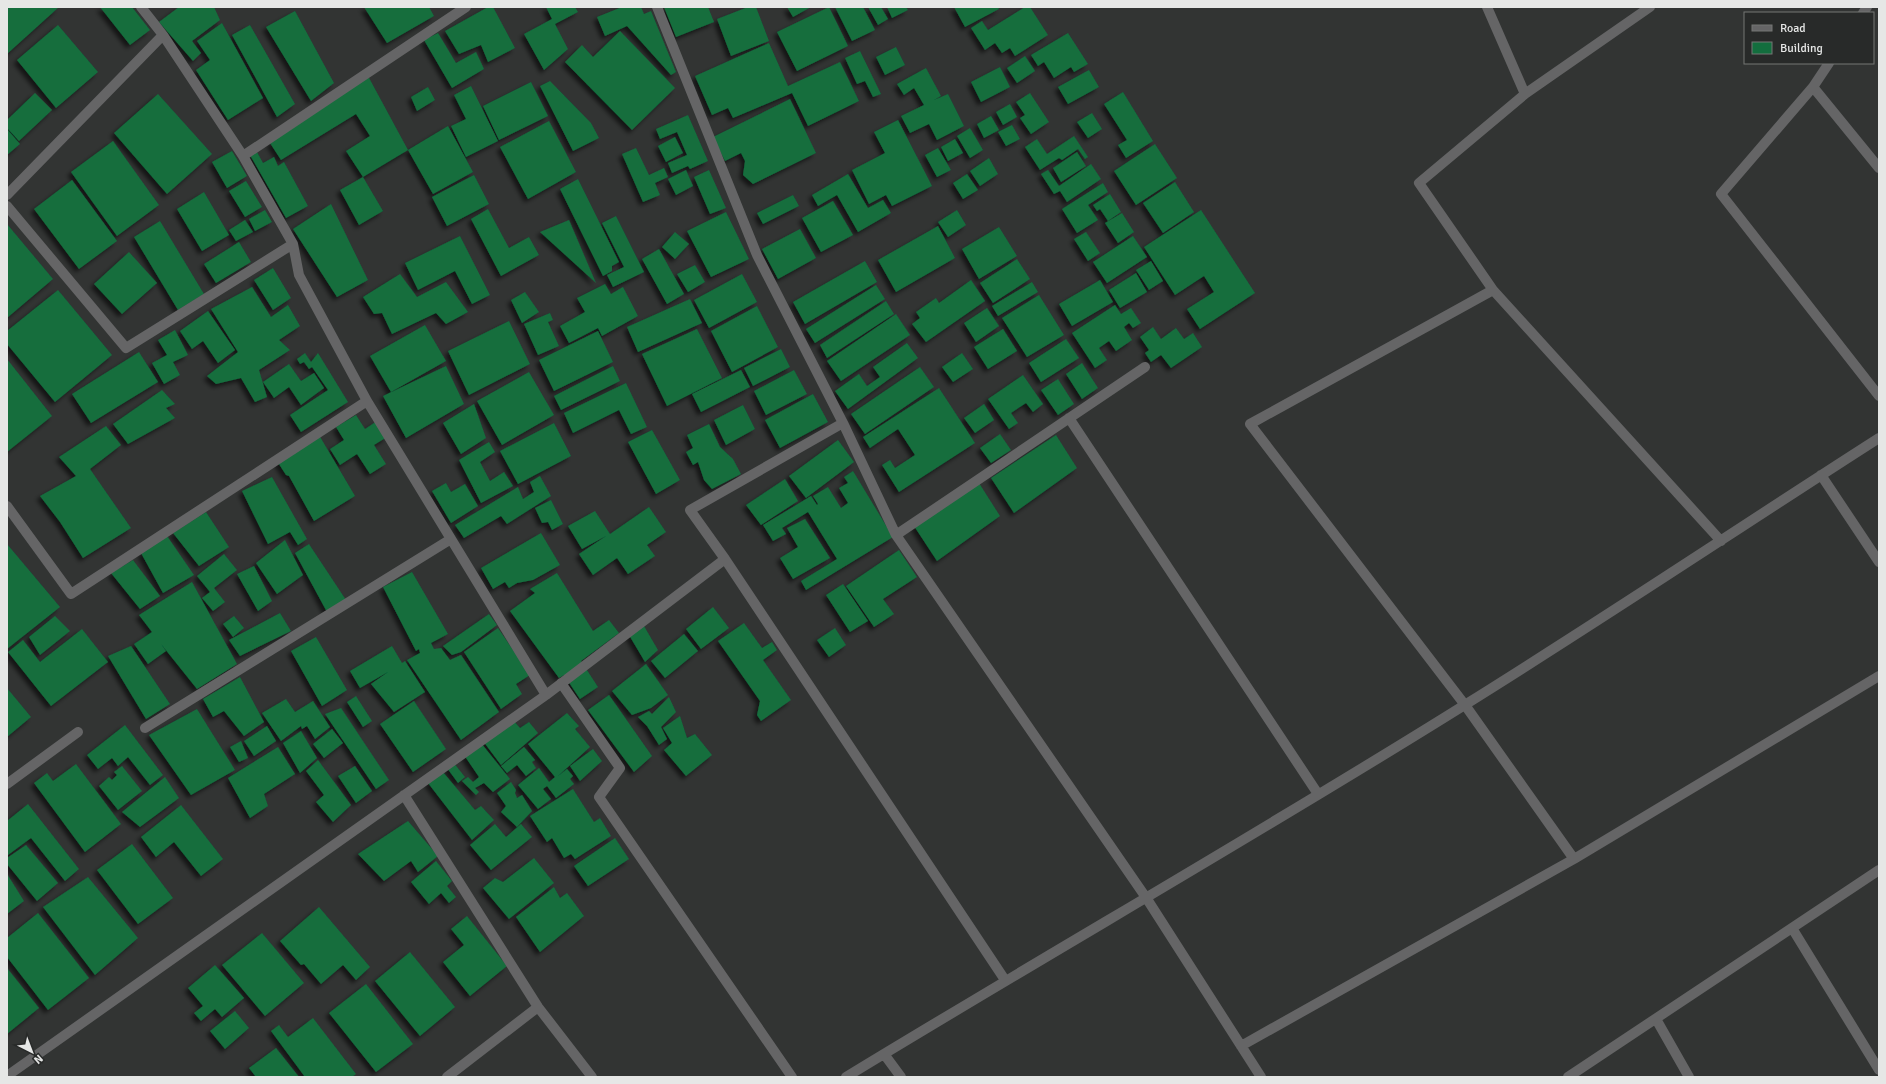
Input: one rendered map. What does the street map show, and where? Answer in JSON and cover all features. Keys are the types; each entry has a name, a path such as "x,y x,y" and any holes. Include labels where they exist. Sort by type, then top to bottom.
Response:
{"street":[{"path":"140,7 163,34 244,156 293,244 299,275 367,401 546,695"},
{"path":"244,156 466,7"},
{"path":"656,7 757,255 843,423 896,535 1147,899 1261,1077"},
{"path":"1487,7 1525,94"},
{"path":"1650,7 1525,94 1419,183 1493,290 1721,541"},
{"path":"7,195 163,34"},
{"path":"1828,64 1813,87 1721,194 1879,396"},
{"path":"1813,87 1879,168"},
{"path":"7,206 126,348 293,244"},
{"path":"1493,290 1250,424 1465,705 1574,859"},
{"path":"896,535 1145,367"},
{"path":"7,506 71,594 367,401"},
{"path":"1069,418 1318,794"},
{"path":"843,423 690,510 725,559 1005,980"},
{"path":"846,1077 1005,980 1147,899 1465,705 1879,438"},
{"path":"1821,475 1879,562"},
{"path":"145,728 451,539"},
{"path":"7,1076 546,695 725,559"},
{"path":"1241,1046 1574,859 1879,676"},
{"path":"561,683 620,768 599,797 792,1077"},
{"path":"7,784 78,732"},
{"path":"404,795 538,1007 592,1077"},
{"path":"1568,1077 1879,870"},
{"path":"1792,928 1879,1070"},
{"path":"447,1077 538,1007"},
{"path":"1656,1018 1690,1077"},
{"path":"884,1054 901,1077"}],"building":[{"path":"7,7 59,7 7,54"},
{"path":"100,7 132,7 150,30 130,45"},
{"path":"179,7 214,7 220,20 192,41 201,53 193,61 159,22"},
{"path":"364,7 429,7 434,16 387,43"},
{"path":"488,7 493,7 515,48 488,62 481,45 459,54 445,31"},
{"path":"546,7 575,7 578,12 555,24 568,49 544,70 524,34 552,19"},
{"path":"622,7 641,7 644,14 651,11 676,72 671,75 627,26 605,36 597,17"},
{"path":"664,7 708,7 714,22 676,37"},
{"path":"748,7 756,7 769,41 731,56 717,19"},
{"path":"787,7 811,7 793,17"},
{"path":"829,7 848,46 797,71 777,32"},
{"path":"835,7 863,7 875,30 852,41"},
{"path":"868,7 881,7 888,19 878,25"},
{"path":"887,7 906,7 908,10 892,18"},
{"path":"954,7 998,7 999,9 965,27"},
{"path":"1025,7 1030,7 1048,35 1015,56 1010,48 1002,53 995,43 985,50 971,28 982,21 988,30"},
{"path":"295,11 334,83 311,101 266,27"},
{"path":"222,23 263,98 228,120 196,70 210,60 197,41"},
{"path":"58,25 98,72 56,108 17,60"},
{"path":"250,25 295,104 277,117 232,35"},
{"path":"620,31 675,88 632,130 565,62 582,45 593,57"},
{"path":"438,33 456,63 476,52 484,69 452,88 424,40"},
{"path":"1068,33 1088,64 1074,72 1071,67 1054,78 1044,62 1038,66 1031,55"},
{"path":"769,43 788,86 840,62 859,101 808,126 792,93 733,118 728,108 712,115 695,76"},
{"path":"896,47 905,65 885,75 876,57"},
{"path":"860,51 881,94 873,97 865,81 857,84 845,58"},
{"path":"1025,56 1035,71 1017,83 1007,68"},
{"path":"1000,67 1010,87 981,102 971,82"},
{"path":"926,68 941,96 934,100 948,94 964,126 937,140 929,124 910,133 901,116 924,105 914,88 904,95 897,84"},
{"path":"1089,70 1099,87 1068,104 1058,87"},
{"path":"368,76 408,150 363,177 346,151 370,136 356,114 281,160 270,143"},
{"path":"550,81 591,123 599,138 573,151 540,86"},
{"path":"531,82 548,116 499,140 483,106"},
{"path":"471,86 498,141 466,157 451,126 466,119 454,95"},
{"path":"428,87 435,100 417,111 411,97"},
{"path":"1123,92 1153,141 1126,158 1118,145 1127,140 1104,104"},
{"path":"35,93 52,110 19,141 7,128 7,120"},
{"path":"1030,93 1049,122 1031,134 1020,118 1025,115 1016,102"},
{"path":"158,94 212,154 167,194 114,133"},
{"path":"790,99 816,153 753,184 743,175 745,161 741,153 725,161 713,137"},
{"path":"1010,104 1017,117 1003,125 996,112"},
{"path":"1092,113 1102,129 1088,138 1077,122"},
{"path":"688,115 708,161 690,169 688,166 672,173 668,163 687,155 677,132 660,139 656,129"},
{"path":"991,116 999,130 984,138 977,124"},
{"path":"898,120 932,186 892,206 886,195 869,204 852,170 885,153 874,132"},
{"path":"549,121 576,172 528,199 500,147"},
{"path":"1012,125 1020,139 1006,146 998,132"},
{"path":"448,126 473,172 433,194 408,150"},
{"path":"970,128 983,150 970,158 957,136"},
{"path":"7,129 20,144 7,155"},
{"path":"1074,136 1088,157 1085,159 1078,149 1062,160 1059,158 1040,170 1025,147 1037,139 1047,154"},
{"path":"675,137 683,153 666,162 658,146"},
{"path":"955,139 963,153 948,161 941,147"},
{"path":"113,141 159,205 117,236 71,172"},
{"path":"1155,144 1177,178 1136,205 1114,171"},
{"path":"636,148 649,175 664,168 668,177 655,183 660,195 643,202 622,154"},
{"path":"938,148 951,170 937,177 925,155"},
{"path":"232,151 247,176 227,188 212,162"},
{"path":"257,152 263,163 274,157 278,166 284,162 308,206 286,218 250,155"},
{"path":"1077,152 1086,166 1061,182 1053,168"},
{"path":"989,158 998,174 980,186 970,171"},
{"path":"1091,164 1101,179 1067,202 1060,191 1054,194 1041,174 1048,170 1059,186"},
{"path":"686,170 693,186 676,195 668,179"},
{"path":"709,170 726,208 710,214 694,177"},
{"path":"848,174 868,208 883,200 891,213 858,232 837,195 818,206 812,195"},
{"path":"967,174 978,190 963,199 953,183"},
{"path":"474,175 489,204 447,226 432,197"},
{"path":"363,177 383,211 359,225 340,190"},
{"path":"578,179 619,262 612,266 612,271 603,276 560,189"},
{"path":"72,180 117,241 79,269 34,209"},
{"path":"246,181 262,207 245,217 229,191"},
{"path":"1175,182 1194,212 1163,233 1143,203"},
{"path":"1103,183 1108,192 1088,205 1098,220 1077,233 1062,209"},
{"path":"204,192 229,235 202,251 177,209"},
{"path":"1110,194 1121,212 1108,221 1100,209 1097,211 1093,205"},
{"path":"793,195 799,206 763,224 757,213"},
{"path":"833,201 853,235 821,252 802,218"},
{"path":"331,204 368,280 337,297 293,229"},
{"path":"488,209 509,248 529,237 539,255 501,276 471,219"},
{"path":"265,210 272,222 255,231 249,219"},
{"path":"957,210 966,225 948,237 938,222"},
{"path":"1201,210 1255,293 1200,329 1187,309 1214,292 1204,276 1175,295 1144,247"},
{"path":"726,212 749,259 711,277 687,231"},
{"path":"1122,213 1134,232 1118,243 1105,223"},
{"path":"616,216 644,272 613,287 607,275 624,267 602,223"},
{"path":"245,220 253,232 236,241 229,230"},
{"path":"569,220 596,283 540,232"},
{"path":"160,221 204,294 178,310 134,237"},
{"path":"7,224 53,279 7,318"},
{"path":"938,226 955,258 896,292 878,260"},
{"path":"999,227 1017,256 979,279 962,249"},
{"path":"800,229 816,258 778,279 762,249"},
{"path":"675,232 689,244 675,259 662,247"},
{"path":"1086,232 1100,253 1088,261 1074,239"},
{"path":"460,236 490,295 472,304 455,271 418,290 405,263"},
{"path":"1133,236 1147,257 1107,283 1093,262"},
{"path":"239,242 251,262 216,283 204,264"},
{"path":"659,249 684,294 667,304 642,259"},
{"path":"129,252 157,283 122,314 94,284"},
{"path":"1017,259 1030,279 993,303 980,283"},
{"path":"865,261 877,282 805,324 793,302"},
{"path":"1151,261 1163,281 1149,290 1136,270"},
{"path":"695,265 705,282 688,292 677,274"},
{"path":"273,268 291,298 273,310 254,280"},
{"path":"1136,273 1147,292 1120,308 1109,290"},
{"path":"400,274 417,297 446,282 468,312 446,324 436,313 392,334 382,313 374,314 363,297"},
{"path":"742,274 757,302 709,328 694,300"},
{"path":"971,280 985,301 926,342 912,324 920,318 916,312 936,298 939,303"},
{"path":"1100,280 1113,302 1072,326 1059,304"},
{"path":"1032,282 1038,292 998,316 992,306"},
{"path":"605,284 611,294 623,287 638,316 602,336 598,328 569,343 560,326 585,312 577,298"},
{"path":"876,285 885,299 815,343 806,329"},
{"path":"252,287 271,317 288,305 300,326 279,340 290,350 259,370 267,397 255,402 241,378 216,384 207,376 238,352 211,309"},
{"path":"58,290 112,355 55,402 7,344 7,331"},
{"path":"525,292 539,312 522,323 511,300"},
{"path":"1039,295 1064,335 1027,357 1002,318"},
{"path":"690,299 702,323 638,352 627,327"},
{"path":"886,301 894,314 827,358 820,345"},
{"path":"1115,305 1121,314 1131,308 1141,323 1133,328 1129,323 1124,327 1132,340 1116,351 1109,341 1099,348 1107,360 1095,368 1072,333"},
{"path":"757,306 778,347 732,372 711,331"},
{"path":"987,308 999,326 976,342 964,323"},
{"path":"208,311 235,350 218,363 203,341 192,349 180,331"},
{"path":"550,313 553,320 548,322 559,346 538,355 524,324"},
{"path":"896,314 910,335 841,381 827,361"},
{"path":"509,321 530,364 469,395 448,351"},
{"path":"425,325 446,361 391,392 370,356"},
{"path":"1153,327 1161,339 1176,328 1184,339 1193,333 1202,347 1171,368 1161,355 1151,362 1145,353 1149,350 1140,337"},
{"path":"697,329 722,378 667,406 642,354"},
{"path":"1003,329 1017,351 988,369 974,347"},
{"path":"175,330 188,355 173,362 180,375 164,384 152,363 167,355 158,340"},
{"path":"598,331 613,362 554,391 539,360"},
{"path":"1066,339 1079,358 1041,382 1029,363"},
{"path":"907,343 918,358 848,409 835,391 859,374 867,386 880,377 873,367"},
{"path":"781,349 790,367 753,386 744,368"},
{"path":"139,352 158,382 91,423 72,394"},
{"path":"305,353 311,362 318,353 348,402 301,432 290,415 328,390 312,367 309,369 304,362 300,364 297,359"},
{"path":"962,353 973,369 953,382 942,367"},
{"path":"7,359 52,416 7,452"},
{"path":"1082,363 1098,388 1082,399 1066,374"},
{"path":"289,364 301,381 314,373 324,388 301,405 289,387 274,398 263,382"},
{"path":"446,366 464,404 406,438 383,396"},
{"path":"613,366 620,381 561,410 554,396"},
{"path":"920,367 934,387 865,434 851,414"},
{"path":"741,370 750,387 701,412 692,394"},
{"path":"794,370 807,394 766,415 754,391"},
{"path":"529,372 554,415 502,445 477,401"},
{"path":"1023,375 1043,404 1033,412 1026,403 1011,413 1018,423 1009,429 988,399"},
{"path":"1058,379 1074,404 1058,415 1041,390"},
{"path":"626,383 647,427 631,434 619,410 573,433 564,413"},
{"path":"939,388 975,443 899,492 882,465 890,460 895,468 915,455 898,429 870,448 863,437"},
{"path":"162,390 175,404 166,408 175,418 128,444 113,424"},
{"path":"813,394 828,422 780,448 765,420"},
{"path":"474,404 486,438 461,454 443,423"},
{"path":"984,404 994,420 975,433 964,418"},
{"path":"743,405 755,429 726,445 714,420"},
{"path":"356,415 365,429 377,421 387,437 374,445 386,464 370,474 357,454 340,465 330,449 344,440 336,427"},
{"path":"554,423 571,456 518,484 500,451"},
{"path":"709,424 720,447 733,459 741,474 712,489 704,480 698,462 693,465 686,452 693,448 687,435"},
{"path":"106,426 121,445 90,469 131,528 83,558 60,522 40,496 76,476 59,457"},
{"path":"652,430 680,480 656,494 628,442"},
{"path":"1000,434 1011,450 991,463 980,448"},
{"path":"319,435 355,496 314,521 289,476 286,475 277,461"},
{"path":"1056,435 1077,468 1014,513 991,478"},
{"path":"838,440 854,462 806,498 789,476"},
{"path":"489,442 495,452 480,462 490,481 504,472 513,486 481,503 459,460"},
{"path":"853,471 893,537 806,590 801,581 837,559 808,512 782,528 786,534 773,541 763,525 811,496 817,505 818,504 813,496 828,487 841,508 848,503 839,488 848,483 844,477"},
{"path":"540,476 551,496 507,524 501,516 464,538 455,525 518,487 523,499 534,492 530,482"},
{"path":"272,477 307,539 298,545 290,532 268,544 242,491"},
{"path":"785,479 798,501 761,525 746,505"},
{"path":"446,483 451,492 465,484 478,506 451,523 432,491"},
{"path":"979,483 1000,516 937,561 914,526"},
{"path":"551,500 563,524 552,530 548,522 542,523 535,508"},
{"path":"649,507 666,532 647,545 655,556 628,574 617,558 593,575 579,554 606,536 582,549 568,526 595,511 610,534"},
{"path":"206,512 229,547 199,566 173,533"},
{"path":"805,519 830,558 793,579 780,558 798,547 787,528"},
{"path":"541,533 560,565 533,580 517,583 509,588 505,582 493,589 481,568"},
{"path":"167,536 194,575 163,593 141,553"},
{"path":"285,540 303,575 277,594 256,563"},
{"path":"7,544 60,607 7,649"},
{"path":"309,544 346,600 327,612 295,553"},
{"path":"899,550 917,577 883,599 894,614 874,627 846,586"},
{"path":"224,554 237,570 214,588 225,602 213,611 202,598 210,592 197,576"},
{"path":"133,560 160,596 140,609 111,573"},
{"path":"254,566 272,601 258,611 237,574"},
{"path":"412,572 448,634 431,643 434,649 441,648 450,660 461,655 499,712 461,740 407,660 420,653 419,649 416,651 383,587"},
{"path":"557,573 593,631 609,620 619,633 581,661 598,687 580,699 564,675 559,678 510,611 535,593 530,589"},
{"path":"192,582 237,664 197,689 161,644 166,651 148,664 134,644 152,632 139,615"},
{"path":"843,584 868,621 850,632 826,595"},
{"path":"713,607 729,628 701,649 686,629"},
{"path":"280,613 291,631 240,656 229,640"},
{"path":"489,614 497,625 461,652 452,655 443,646"},
{"path":"55,616 70,631 40,655 29,637"},
{"path":"234,616 244,628 233,637 223,624"},
{"path":"744,623 762,648 772,642 777,650 763,660 791,700 761,721 757,715 760,701 718,641"},
{"path":"644,626 658,650 645,662 629,635"},
{"path":"498,628 530,675 516,684 522,694 501,709 464,652"},
{"path":"835,628 846,645 829,657 817,640"},
{"path":"82,629 108,662 51,706 8,652 23,640 40,662"},
{"path":"684,634 698,651 665,678 651,661"},
{"path":"316,637 347,690 322,706 291,651"},
{"path":"131,646 170,704 146,719 108,656"},
{"path":"392,646 402,663 405,661 425,692 394,712 371,684 388,672 360,688 350,671"},
{"path":"646,664 668,695 651,708 632,715 612,691"},
{"path":"240,677 264,722 244,736 224,711 213,717 203,699"},
{"path":"7,688 31,717 7,737"},
{"path":"609,695 652,756 634,772 588,710"},
{"path":"356,696 372,721 363,727 347,702"},
{"path":"669,697 676,712 661,727 667,739 659,745 647,726 638,717 649,711 652,714"},
{"path":"286,699 295,712 313,701 330,727 315,739 307,726 302,729 301,726 281,741 262,713"},
{"path":"414,701 446,749 413,772 380,724"},
{"path":"341,708 389,780 376,789 325,714"},
{"path":"197,709 235,770 191,795 149,735"},
{"path":"567,713 579,726 575,729 590,747 558,776 567,769 573,776 570,779 574,784 556,798 547,786 543,789 551,799 538,809 518,785 539,768 549,782 555,777 528,744"},
{"path":"680,716 687,738 695,734 712,755 686,776 664,750 672,743 663,728"},
{"path":"513,720 520,728 529,722 538,733 501,765 483,741"},
{"path":"125,725 163,775 150,785 128,757 118,766 112,758 98,769 87,755"},
{"path":"267,726 276,741 254,756 244,741"},
{"path":"332,729 343,743 324,758 313,744"},
{"path":"301,731 317,758 300,773 283,743"},
{"path":"241,741 248,758 239,762 230,747"},
{"path":"481,743 510,779 493,792 484,783 475,788 479,792 476,795 462,781 468,777 473,782 479,777 464,755"},
{"path":"278,747 295,774 264,794 268,806 250,818 228,778"},
{"path":"524,747 535,760 532,762 536,768 526,776 517,765 507,773 501,766"},
{"path":"593,749 602,761 580,781 570,766"},
{"path":"318,760 351,805 333,822 316,802 324,795 306,771"},
{"path":"453,762 465,777 458,783 447,768"},
{"path":"76,764 121,824 85,852 34,783 47,773 53,781"},
{"path":"122,766 142,791 118,810 99,786 109,777 112,780 117,775 114,772"},
{"path":"355,766 372,791 356,803 338,776"},
{"path":"442,771 475,810 481,806 494,820 472,840 428,783"},
{"path":"165,777 179,798 140,827 122,812"},
{"path":"511,782 516,790 515,793 517,798 522,795 532,811 517,827 501,812 506,806 497,793"},
{"path":"573,789 594,822 600,818 611,836 575,859 571,854 564,858 552,838 547,842 530,816"},
{"path":"28,804 79,869 65,881 31,838 8,855 7,854 7,821"},
{"path":"181,805 223,859 201,876 174,842 156,857 141,837"},
{"path":"408,821 438,856 418,872 411,861 384,881 358,854"},
{"path":"495,824 506,837 521,824 532,837 491,870 470,845"},
{"path":"615,838 629,859 588,886 574,866"},
{"path":"132,844 173,898 138,924 97,870"},
{"path":"26,845 58,883 37,901 7,864 7,858"},
{"path":"534,858 554,883 509,919 483,888 495,878 503,882"},
{"path":"436,861 452,881 447,886 456,897 449,903 441,893 429,904 411,882"},
{"path":"7,874 24,901 7,914"},
{"path":"88,877 138,938 95,975 43,907"},
{"path":"554,887 560,898 567,893 584,916 540,952 516,917"},
{"path":"319,907 370,967 356,980 343,965 321,984 304,964 301,965 280,941"},
{"path":"38,913 89,978 48,1010 7,957 7,938"},
{"path":"467,916 507,966 470,996 443,962 464,945 451,929"},
{"path":"262,933 304,983 265,1016 222,965"},
{"path":"410,952 455,1007 420,1036 375,981"},
{"path":"215,965 244,998 222,1017 215,1009 201,1021 194,1013 203,1006 188,988"},
{"path":"7,968 39,1008 7,1034"},
{"path":"366,984 413,1044 376,1072 329,1013"},
{"path":"235,1011 249,1028 225,1049 210,1031"},
{"path":"313,1018 356,1074 352,1077 305,1077 271,1031 279,1025 288,1037"},
{"path":"276,1048 299,1077 256,1077 249,1068"}]}
